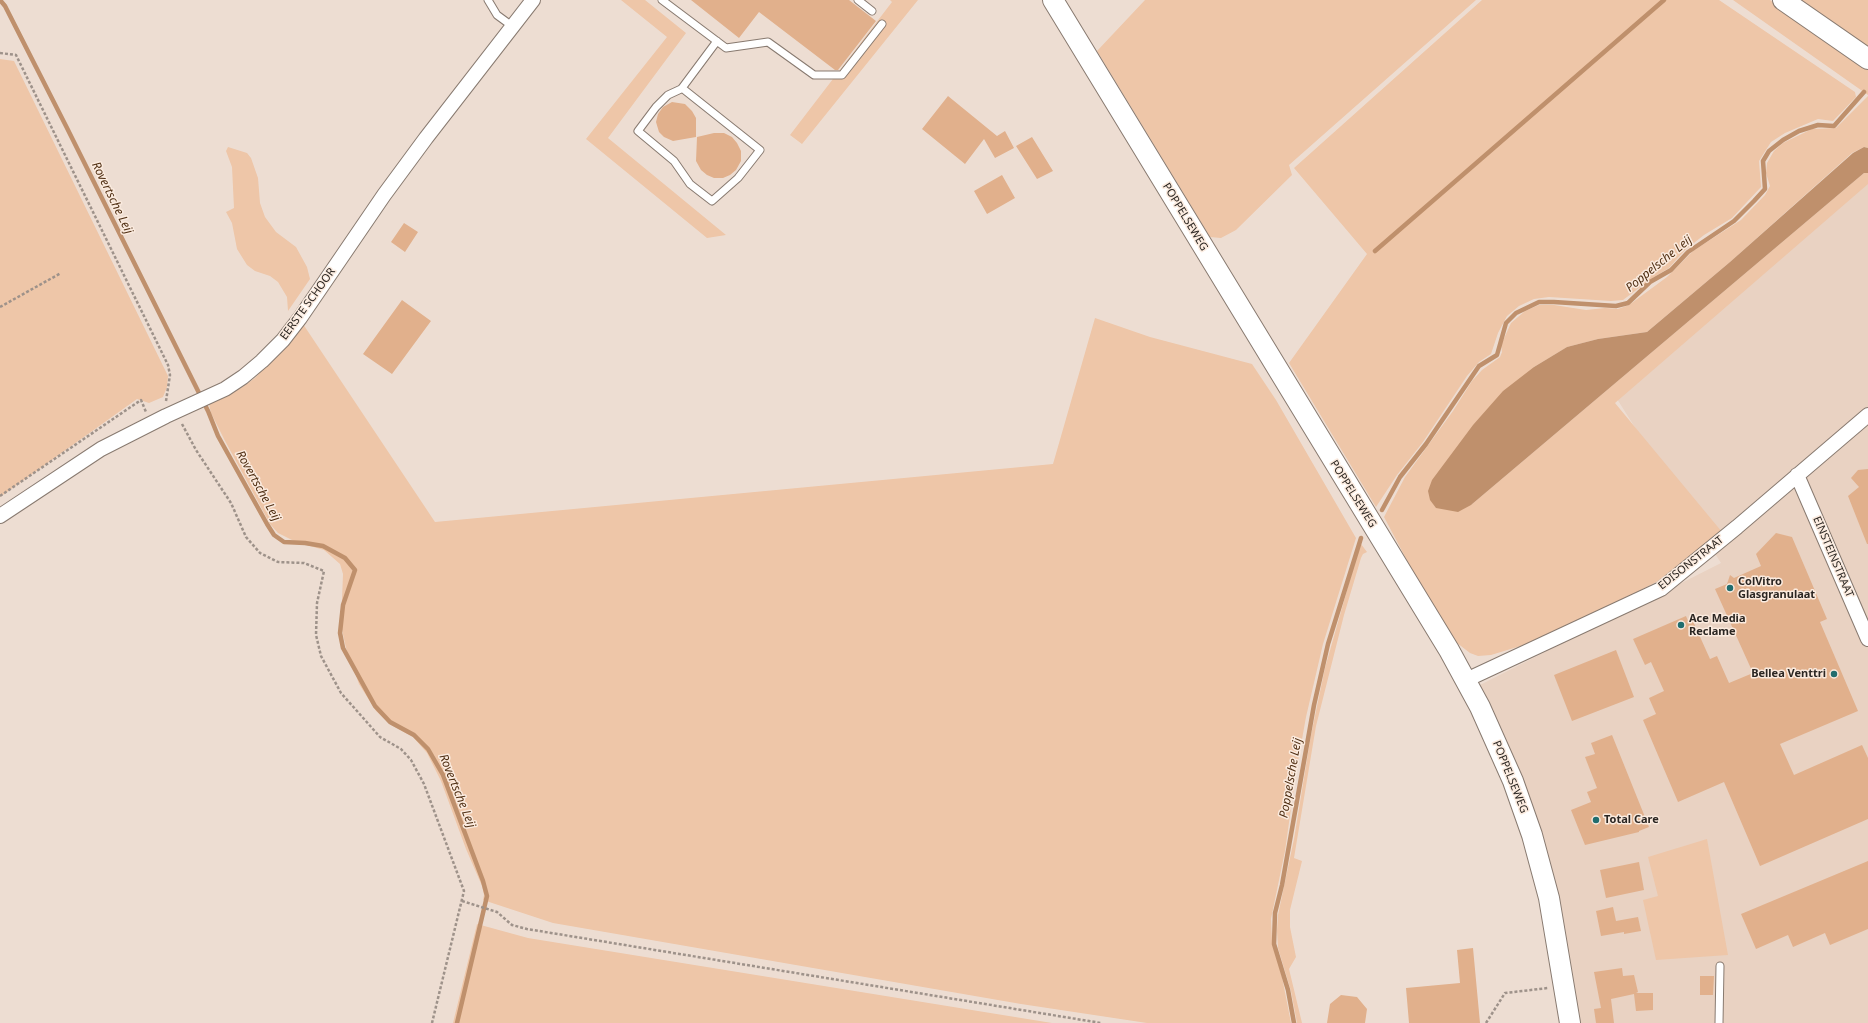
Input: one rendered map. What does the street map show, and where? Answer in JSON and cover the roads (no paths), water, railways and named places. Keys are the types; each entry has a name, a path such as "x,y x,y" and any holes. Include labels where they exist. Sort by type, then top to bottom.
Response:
{"street":[{"name":"EERSTE SCHOOR","path":"0,516 101,449 151,423 210,396 243,377 283,340 426,138 533,0"},
{"name":"POPPELSEWEG","path":"1053,0 1466,680 1498,745 1532,835 1549,898 1570,1023"},
{"path":"1783,0 1868,59"},
{"name":"EDISONSTRAAT","path":"1466,680 1661,589 1868,415"},
{"name":"EINSTEINSTRAAT","path":"1797,475 1868,639"}],"lane":[{"path":"488,0 497,15 512,26"},
{"path":"662,0 726,48 768,42 814,75 842,75 882,24"},
{"path":"858,0 872,11"},
{"path":"682,88 760,150 738,178 712,201 690,184 674,161 638,131 656,107 668,95 682,88 717,41"},
{"path":"1719,1023 1720,966"}],"waterway":[{"name":"Rovertsche Leij","path":"0,0 5,6 67,128 208,411 218,436 267,524 274,535 284,542 323,546 345,558 355,570 343,605 340,633 343,648 375,706 390,722 414,735 428,749 443,775 483,881 487,896 457,1023"},
{"path":"1375,251 1664,0"},
{"name":"Poppelsche Leij","path":"1382,510 1400,477 1426,444 1479,366 1497,355 1506,323 1516,313 1539,302 1616,306 1628,303 1650,282 1671,270 1688,252 1734,221 1754,201 1765,189 1763,161 1769,151 1783,140 1799,131 1818,125 1834,126 1864,92"},
{"name":"Poppelsche Leij","path":"1294,1023 1288,990 1274,944 1275,913 1282,885 1314,705 1328,644 1361,538"}],"place":[{"name":"ColVitro Glasgranulaat","path":"1730,588"},
{"name":"Ace Media Reclame","path":"1681,625"},
{"name":"Bellea Venttri","path":"1834,674"},
{"name":"Total Care","path":"1596,820"}]}
